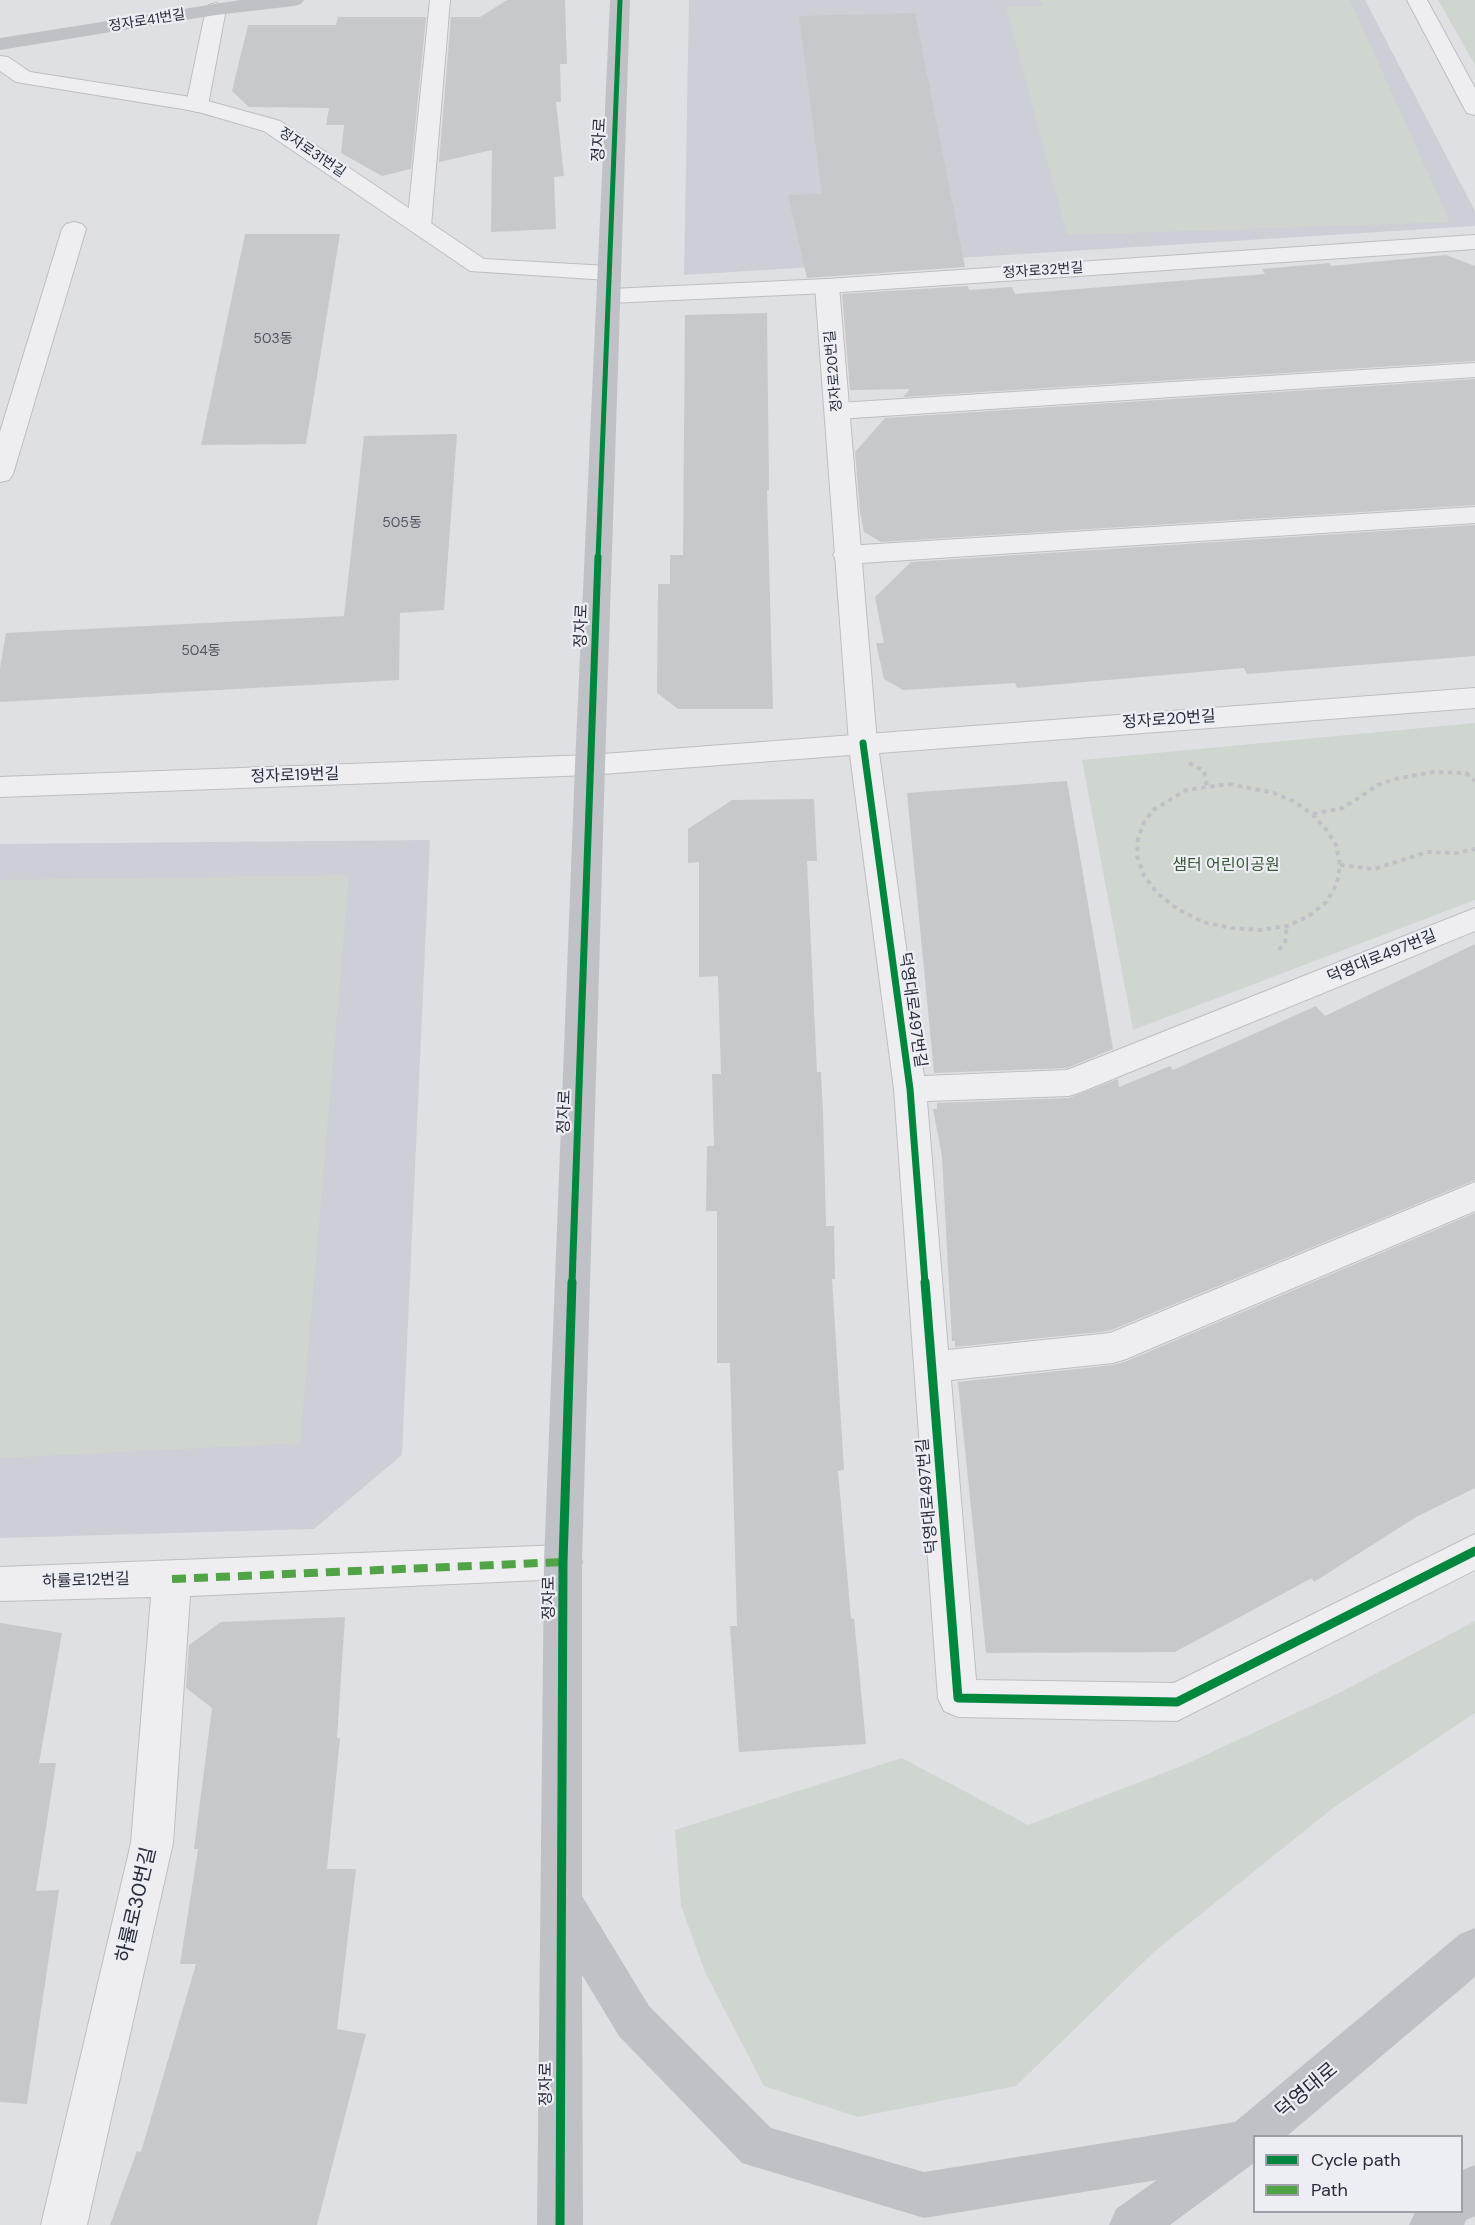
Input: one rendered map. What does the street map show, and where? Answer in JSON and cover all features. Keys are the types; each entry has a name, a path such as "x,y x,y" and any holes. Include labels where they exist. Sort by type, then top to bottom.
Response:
{"street":[{"name":"정자로41번길","path":"0,44 216,9 288,0"},
{"path":"419,226 440,0"},
{"name":"정자로","path":"560,2225 563,1562 590,765 620,0"},
{"path":"1417,0 1475,108"},
{"path":"197,105 216,9"},
{"name":"정자로31번길","path":"0,62 24,77 197,105 272,126 478,266 609,285"},
{"path":"0,474 74,229"},
{"name":"정자로32번길","path":"609,285 827,286 1475,242"},
{"name":"정자로20번길","path":"827,286 862,743"},
{"path":"838,411 1475,370"},
{"path":"846,555 1475,515"},
{"name":"정자로20번길","path":"590,765 1475,698"},
{"name":"덕영대로497번길","path":"862,743 910,1089 958,1698 1177,1702 1475,1551"},
{"name":"정자로19번길","path":"0,787 590,765"},
{"name":"덕영대로497번길","path":"910,1089 1069,1083 1475,919"},
{"path":"931,1367 1113,1348 1475,1196"},
{"name":"하률로12번길","path":"0,1584 563,1562"},
{"name":"하률로30번길","path":"64,2225 152,1843 172,1579"},
{"path":"561,1900 634,2021 758,2147 924,2195 1245,2143"},
{"name":"덕영대로","path":"1254,2135 1475,1949"},
{"name":"덕영대로","path":"1132,2225 1253,2136"},
{"path":"1463,2197 1475,2187"},
{"path":"1432,2225 1445,2213"}],"path":[{"path":"1182,759 1204,771 1207,786"},
{"path":"1312,814 1343,808 1378,785 1395,778 1433,772 1466,773 1475,780"},
{"path":"1229,784 1274,793 1295,802 1312,814 1326,829 1336,845 1340,865 1337,884 1326,902 1310,916 1287,926 1260,930 1232,928 1203,922 1179,910 1158,894 1144,876 1137,856 1138,839 1143,824 1153,810 1186,790 1229,784"},
{"path":"1340,865 1374,869 1428,852 1457,853 1475,849"}],"shaded area":[{"path":"689,0 1365,0 1475,211 1475,226 684,275"},
{"path":"430,840 402,1455 314,1529 0,1538 0,844"}],"green space":[{"path":"1039,0 1350,0 1450,222 1067,235 1006,7 1044,6"},
{"path":"1438,0 1475,0 1475,65"},
{"name":"샘터 어린이공원","path":"1475,723 1475,900 1133,1030 1082,760"},
{"path":"349,875 300,1443 0,1458 0,880"},
{"path":"1475,1621 1475,1713 1333,1808 1155,1951 1016,2086 858,2117 764,2086 705,1972 681,1906 675,1830 902,1758 1028,1825 1184,1765 1341,1692"}],"building":[{"path":"507,0 565,0 567,64 560,64 561,102 556,102 564,176 554,177 556,229 491,232 492,150 439,162 451,17 480,17"},
{"path":"915,13 965,267 807,278 788,195 822,194 799,16"},
{"path":"338,17 426,17 411,169 382,176 341,153 344,125 326,125 329,108 249,107 232,91 248,25 336,25"},
{"path":"245,234 340,234 306,444 201,445"},
{"path":"1446,255 1475,266 1475,361 903,397 910,389 850,390 842,294 968,286 969,290 1012,287 1015,294 1265,274 1262,269 1329,263 1331,266"},
{"path":"767,313 769,490 767,490 773,709 678,709 657,693 658,584 670,584 670,555 683,555 685,315"},
{"path":"1475,379 1475,505 881,542 864,532 855,452 885,418"},
{"path":"457,434 444,610 400,613 399,680 0,702 0,668 6,633 344,616 364,436"},
{"path":"1475,525 1475,656 1247,674 1244,668 1017,688 1015,683 903,690 884,679 876,643 884,643 875,597 911,562"},
{"path":"1067,781 1113,1049 1067,1068 934,1073 907,793"},
{"path":"814,799 817,861 807,861 817,1072 821,1072 826,1226 834,1226 835,1279 832,1279 844,1470 838,1471 851,1619 854,1618 866,1744 739,1752 730,1626 737,1626 730,1363 717,1363 717,1211 706,1211 707,1146 714,1146 712,1074 721,1074 718,976 699,977 699,862 688,863 688,829 732,800"},
{"path":"1475,944 1475,1180 1109,1331 955,1347 955,1341 952,1341 942,1157 933,1109 937,1109 937,1103 1069,1098 1118,1079 1119,1087 1170,1066 1173,1070 1316,1006 1325,1016"},
{"path":"1475,1213 1475,1488 1416,1517 1314,1582 1312,1578 1175,1652 986,1653 958,1382 1113,1365 1127,1361"},
{"path":"345,1617 337,1738 340,1738 327,1869 356,1869 337,2029 366,2034 317,2225 110,2225 137,2151 141,2152 196,1964 180,1964 198,1849 194,1849 212,1708 186,1688 189,1645 221,1622"},
{"path":"0,1623 62,1633 39,1763 56,1763 36,1891 59,1890 27,2104 0,2102"}],"marked path":[{"path":"172,1579 563,1562"}],"cycle path":[{"path":"560,2225 563,1562 590,765 620,0"},
{"path":"863,743 910,1089 958,1698 1177,1702 1475,1551"}]}
